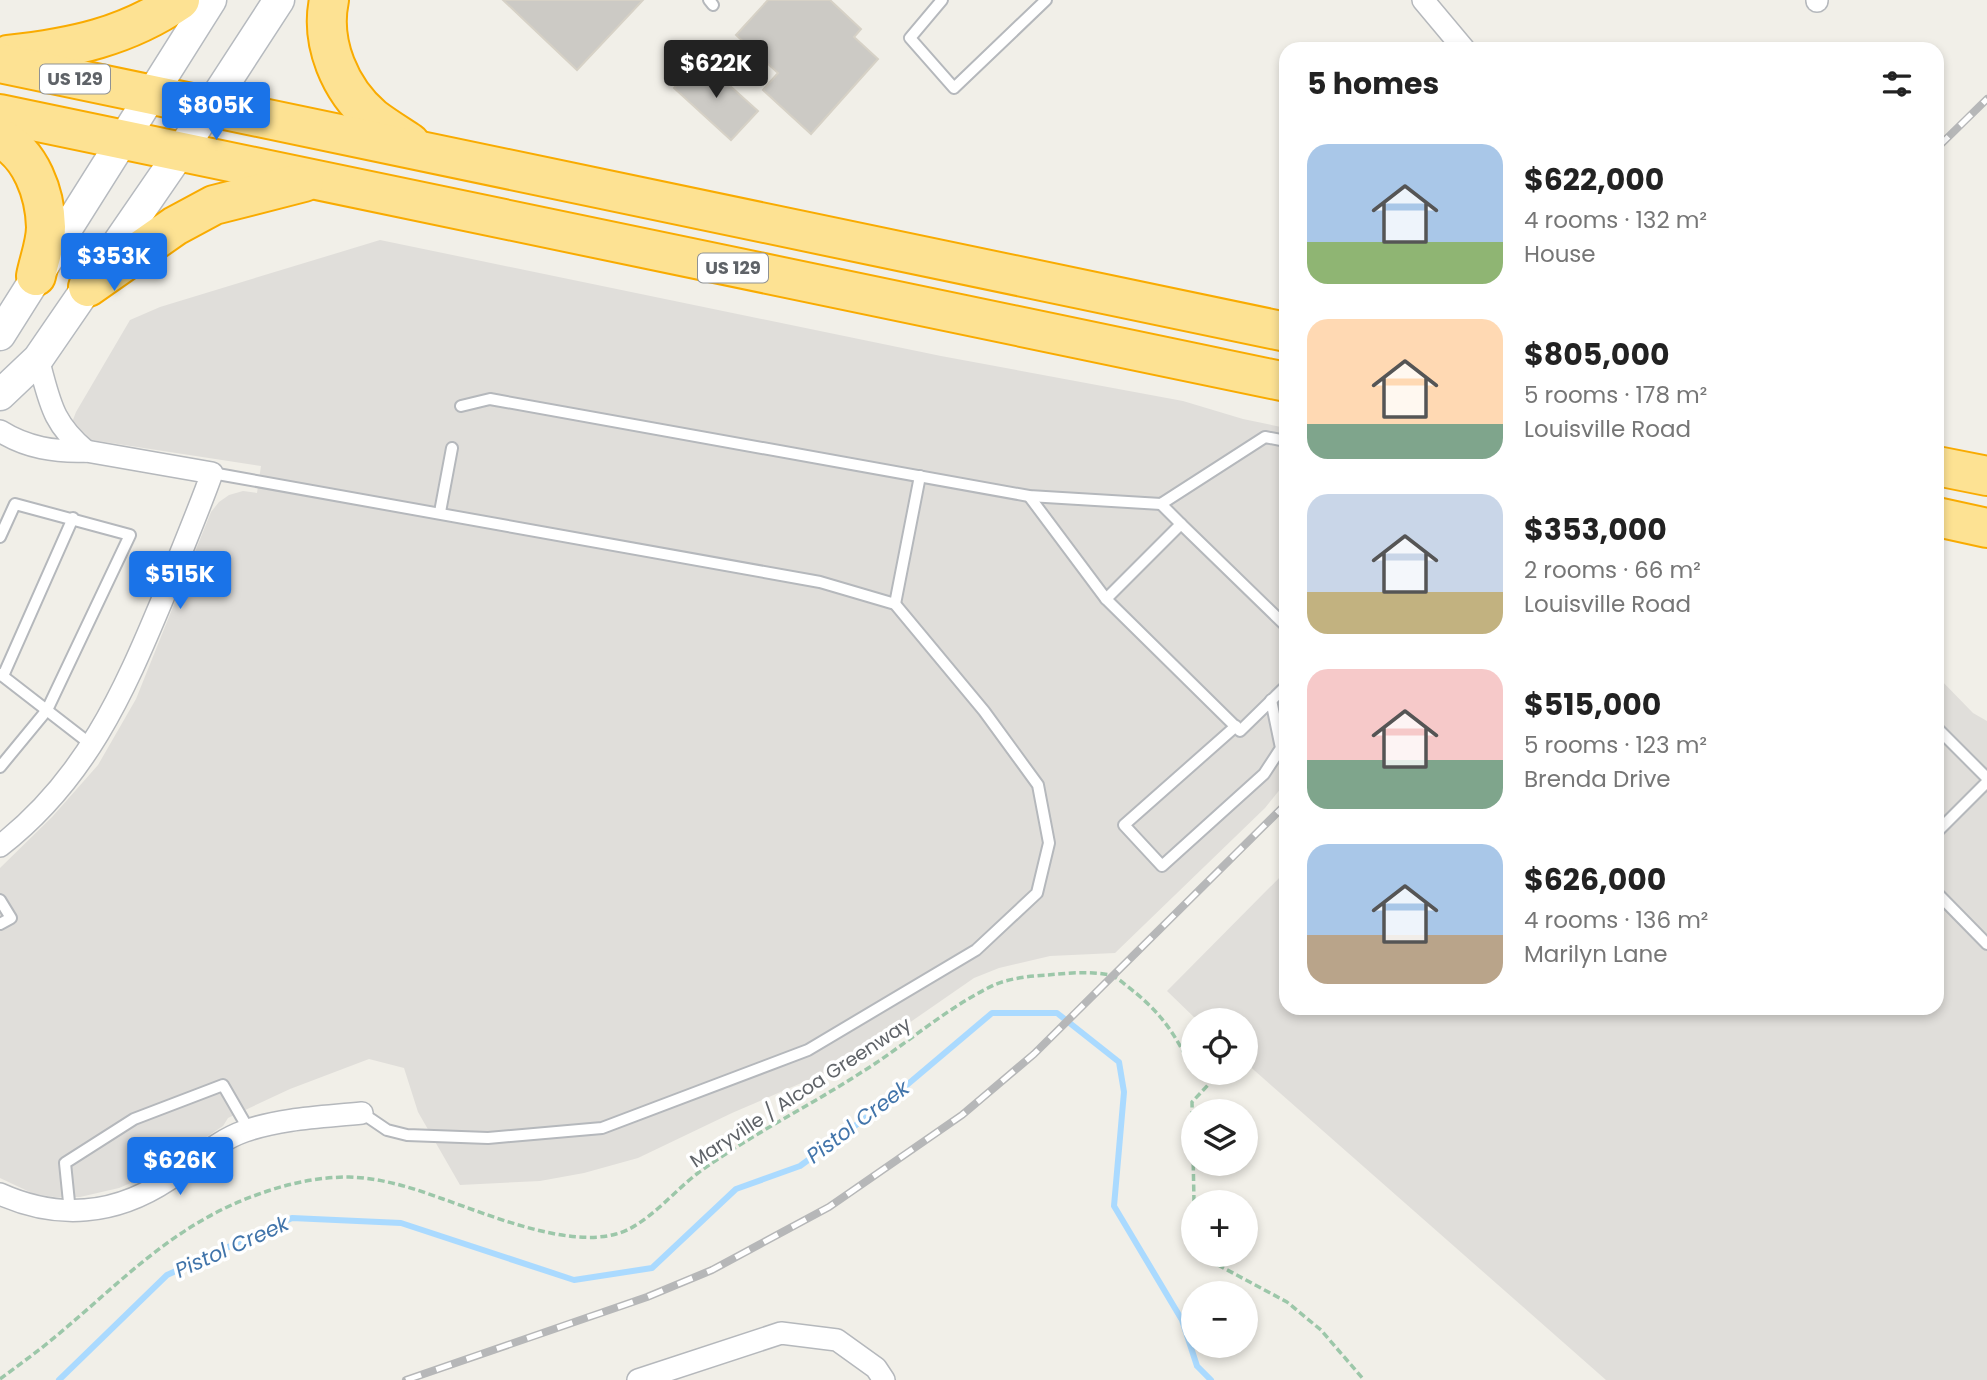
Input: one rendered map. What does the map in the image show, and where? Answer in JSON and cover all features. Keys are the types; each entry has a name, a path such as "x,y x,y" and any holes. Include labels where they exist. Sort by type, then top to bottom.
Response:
{"highway":[{"path":"0,56 82,45 128,29 180,0"},
{"path":"329,0 326,12 327,36 336,69 350,92 372,117 423,152"},
{"name":"US 129","path":"0,63 1279,331"},
{"name":"US 129","path":"0,114 1279,381"},
{"path":"0,138 22,153 35,177 43,202 46,230 36,276"},
{"path":"88,287 175,226 214,205 312,180"},
{"path":"1944,468 1987,477"},
{"path":"1944,519 1987,528"}],"main road":[{"path":"0,335 211,0"},
{"path":"0,395 38,359 181,151 279,0"}],"street":[{"path":"1423,0 1458,42"},
{"path":"38,359 58,423 67,435 86,451"},
{"path":"0,431 34,448 65,452 86,451 212,473 143,646 120,698 93,746 65,784 0,846"},
{"path":"0,1194 44,1209 70,1212 109,1206 143,1195 220,1143 249,1130 271,1124 362,1113"},
{"path":"638,1380 781,1333 837,1339 876,1368 884,1380"}],"lane":[{"path":"942,0 910,38 954,89 1045,0"},
{"path":"461,406 490,399 1029,496 1161,504 1265,437 1279,440"},
{"path":"440,512 452,448"},
{"path":"212,473 820,582 895,604 984,711 1038,785 1049,843 1037,893 976,950 808,1050 602,1128 488,1138 407,1135 387,1130 362,1113"},
{"path":"895,604 920,477"},
{"path":"1029,496 1106,599 1240,731 1279,693"},
{"path":"0,537 15,503 130,535 47,710 0,767"},
{"path":"1161,504 1279,619"},
{"path":"73,518 2,675 93,746"},
{"path":"1106,599 1181,524"},
{"path":"1271,700 1279,738"},
{"path":"1236,726 1124,825 1163,866 1264,774 1279,751"},
{"path":"1944,735 1987,780 1944,825"},
{"path":"0,900 11,918 0,924"},
{"path":"1944,900 1987,944"},
{"path":"70,1212 65,1163 134,1119 223,1085 249,1130"}],"path":[{"name":"Maryville / Alcoa Greenway","path":"0,1379 50,1341 145,1258 199,1220 240,1200 317,1178 351,1177 383,1181 516,1224 578,1238 618,1234 634,1226 694,1176 727,1153 863,1072 965,1001 998,983 1072,973 1114,975 1148,1002 1168,1024 1181,1048"},
{"path":"1194,1190 1192,1102 1208,1085"},
{"path":"1222,1267 1287,1302 1321,1330 1364,1380"}],"shaded area":[{"path":"380,240 941,356 1183,401 1279,427 1279,791 1265,808 1115,953 1050,956 999,968 974,978 909,1023 836,1068 638,1158 584,1173 540,1181 460,1185 418,1112 404,1068 369,1059 290,1089 228,1118 223,1126 145,1177 119,1188 80,1197 34,1194 0,1178 0,868 52,817 98,765 136,699 211,512 229,495 243,491 257,493 261,466 85,439 71,425 130,320 160,307"},
{"path":"1944,683 1973,713 1987,721 1987,1380 1606,1380 1258,1074 1258,1008 1185,1008 1167,991 1279,878 1279,1015 1944,1015"}],"building":[{"path":"503,0 643,0 577,70"},
{"path":"768,0 830,0 861,29 854,37 878,59 811,134 763,90 778,73 736,35"},
{"path":"700,59 758,111 731,140 674,88"}],"waterway":[{"name":"Pistol Creek","path":"59,1380 167,1275 292,1218 401,1223 574,1280 652,1268 736,1189 800,1166 882,1106 992,1013 1057,1013 1119,1062 1124,1092 1114,1206 1182,1320 1197,1366 1211,1380"}],"railway":[{"path":"1944,141 1987,99"},
{"path":"406,1380 647,1297 712,1270 829,1207 962,1115 1034,1054 1279,811"}]}
